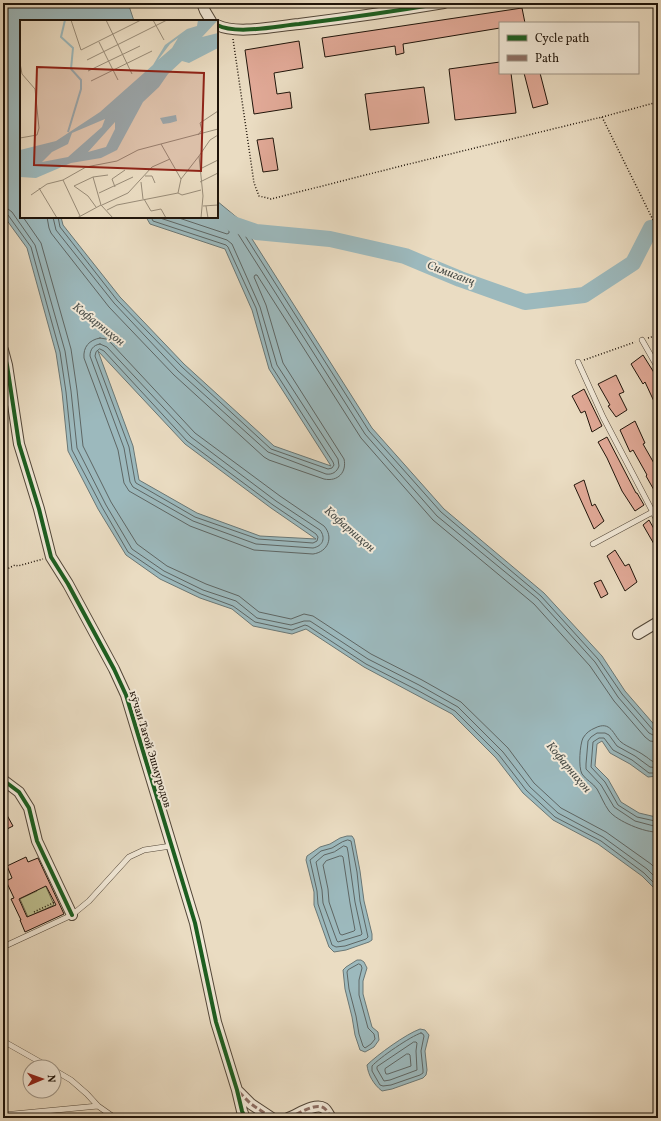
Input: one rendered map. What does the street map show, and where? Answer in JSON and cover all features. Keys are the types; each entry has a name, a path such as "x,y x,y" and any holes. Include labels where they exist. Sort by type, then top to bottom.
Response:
{"street":[{"path":"202,3 205,12 212,20"},
{"path":"218,25 232,29 254,29 366,16 444,3"},
{"name":"кӯчаи Тағой Эшмуродов","path":"3,350 7,365 18,444 39,509 50,557 71,590 114,669 123,689 195,923 216,1022 238,1090 242,1111 245,1118"},
{"path":"638,634 658,622"},
{"path":"3,780 19,792 29,808 37,841 72,915"},
{"path":"238,1090 251,1104 272,1118"},
{"path":"288,1118 312,1107 318,1106 323,1107 331,1118"}],"lane":[{"path":"642,340 658,368"},
{"path":"578,362 604,417 658,522"},
{"path":"593,544 658,509"},
{"path":"3,947 72,915 88,901 129,858 144,850 171,846"},
{"path":"3,1041 35,1059"},
{"path":"62,1075 71,1080 98,1106 115,1118"},
{"path":"3,1115 13,1116 98,1106"}],"path":[{"path":"232,29 254,183 259,196 271,199 658,102"},
{"path":"602,117 658,230"},
{"path":"578,362 658,335"},
{"path":"3,571 15,565 18,566 50,557"},
{"path":"34,912 64,898"}],"green space":[{"path":"44,882 54,905 28,917 20,899 37,891 35,886"}],"water":[{"name":"Кофарниҳон","path":"3,3 128,3 134,20 20,20 20,218 61,218 63,225 120,297 184,364 274,446 331,466 269,369 252,310 225,249 150,224 147,218 218,218 218,202 240,220 372,428 444,509 544,593 602,656 625,691 658,729 658,776 648,777 630,764 610,753 602,741 597,744 595,766 608,779 621,802 639,813 656,817 658,815 658,892 642,876 598,844 553,820 523,793 496,758 452,714 364,667 306,629 292,634 253,626 232,609 200,598 160,579 126,555 98,509 68,451 62,392 56,353 27,248 3,215","holes":["98,351 185,444 271,508 316,539 260,536 197,513 139,480 133,446"]},
{"path":"347,836 352,836 354,839 372,940 346,950 334,952 329,947 314,905 314,892 306,860 307,856 320,847"},
{"path":"357,960 364,962 367,968 363,981 363,994 372,1027 378,1032 379,1040 374,1047 365,1052 360,1050 355,1035 345,989 343,970"},
{"path":"420,1029 425,1030 429,1035 425,1051 427,1070 426,1075 423,1078 382,1091 372,1080 367,1065 392,1045 407,1035"}],"building":[{"path":"522,8 525,22 499,22 499,28 403,44 404,53 396,55 395,46 325,57 322,38"},
{"path":"299,41 303,68 274,73 277,94 290,92 292,108 254,114 245,50"},
{"path":"499,62 499,74 511,74 516,113 455,120 449,69"},
{"path":"524,74 540,74 548,104 533,108"},
{"path":"424,87 429,123 370,130 365,94"},
{"path":"273,138 278,170 263,172 257,140"},
{"path":"643,355 658,379 658,410 645,382 643,384 631,364"},
{"path":"616,375 624,392 619,394 627,410 616,417 608,406 610,405 598,384"},
{"path":"584,389 602,426 592,432 585,411 581,413 572,396"},
{"path":"635,421 645,443 643,444 655,465 658,474 658,497 633,450 630,452 620,430"},
{"path":"607,437 636,493 644,505 635,511 622,491 598,442"},
{"path":"584,480 592,506 595,504 604,521 594,529 574,485"},
{"path":"649,520 658,536 658,551 643,525"},
{"path":"615,550 625,566 629,564 637,582 625,591 607,556"},
{"path":"601,580 608,594 601,598 594,583"},
{"path":"3,808 13,826 3,831"},
{"path":"26,857 28,862 38,858 64,914 25,932 11,899 14,898 6,881 12,878 7,866","holes":["46,886 56,905 27,917 19,899"]}],"waterway":[{"name":"Симиганҷ","path":"218,214 233,224 256,232 330,239 405,256 460,279 525,302 584,295 633,263 651,228 658,227"}],"marked path":[{"path":"239,1092 251,1104 272,1118"},
{"path":"288,1118 316,1107 324,1108 331,1118"}],"cycle path":[{"path":"218,25 235,29 257,29 354,17 444,3"},
{"path":"3,350 7,365 19,444 39,509 51,557 68,584 114,669 126,695 195,923 216,1022 245,1118"},
{"path":"3,780 19,792 29,808 37,841 72,915"}]}
